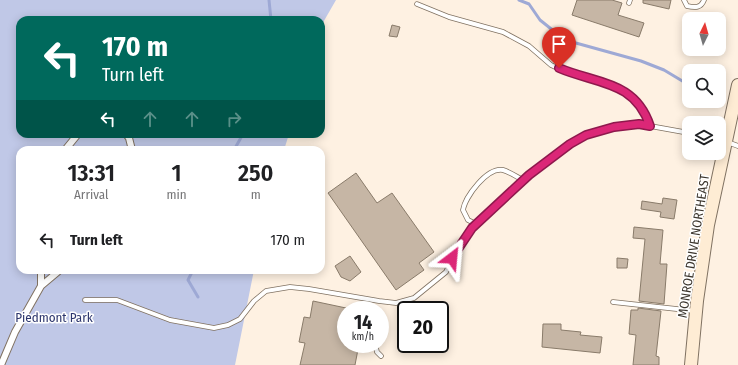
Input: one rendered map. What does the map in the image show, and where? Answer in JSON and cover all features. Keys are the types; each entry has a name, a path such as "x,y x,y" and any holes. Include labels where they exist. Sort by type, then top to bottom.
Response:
{"main road":[{"name":"MONROE DRIVE NORTHEAST","path":"726,129 738,85"},
{"name":"MONROE DRIVE NORTHEAST","path":"691,365 696,311 708,225 719,160"}],"street":[{"path":"68,146 75,138"},
{"path":"41,274 41,286"},
{"path":"1,365 15,332 41,286 55,274"}],"lane":[{"path":"684,0 687,6 695,8 700,6 704,0"},
{"path":"417,4 449,17 504,32 529,46 551,65 566,72 600,81 621,90 635,98 650,126"},
{"path":"85,300 117,300 149,313 185,324 214,328 228,325 240,319 254,301 266,291 290,287 396,303 414,298 446,272 459,245 476,224 523,180 551,158 586,135 614,127 639,124 682,132"},
{"path":"726,141 738,146"},
{"path":"476,224 468,220 463,210 464,203 477,185 493,171 503,170 523,180"},
{"path":"613,302 696,311"},
{"path":"378,353 381,356"}],"green space":[{"name":"Piedmont Park","path":"0,0 336,0 325,19 325,16 16,16 16,138 288,138 285,146 16,146 16,274 253,274 235,365 0,365"}],"building":[{"path":"577,0 612,0 622,3 618,15 644,23 639,37 572,15"},
{"path":"643,0 671,0 669,9 643,3"},
{"path":"392,25 400,27 397,37 389,36"},
{"path":"356,173 377,203 392,193 434,252 419,263 424,270 396,290 328,193"},
{"path":"663,198 677,200 674,219 660,217 661,212 641,209 642,201 662,204"},
{"path":"634,227 663,230 660,264 667,264 664,304 639,301 645,239 633,238"},
{"path":"350,256 361,272 350,281 341,277 335,266"},
{"path":"617,258 628,259 627,268 617,268"},
{"path":"313,301 337,306 337,353 357,353 355,365 300,365 305,343 299,342 304,317 310,318"},
{"path":"638,308 661,311 656,356 659,357 659,365 633,365 636,335 629,334 631,310 638,310"},
{"path":"543,324 561,324 561,330 581,332 580,335 602,337 600,353 542,347"}],"waterway":[{"path":"269,0 271,16"},
{"path":"519,0 529,4 540,20 565,40 641,61 664,70 682,81"},
{"path":"236,146 241,138"},
{"path":"191,274 188,280 198,297"}],"route":[{"path":"452,258 459,245 472,228 529,175 570,144 586,135 614,127 639,124 650,126 648,119 635,98 600,81 583,75 566,72 559,68"}]}
